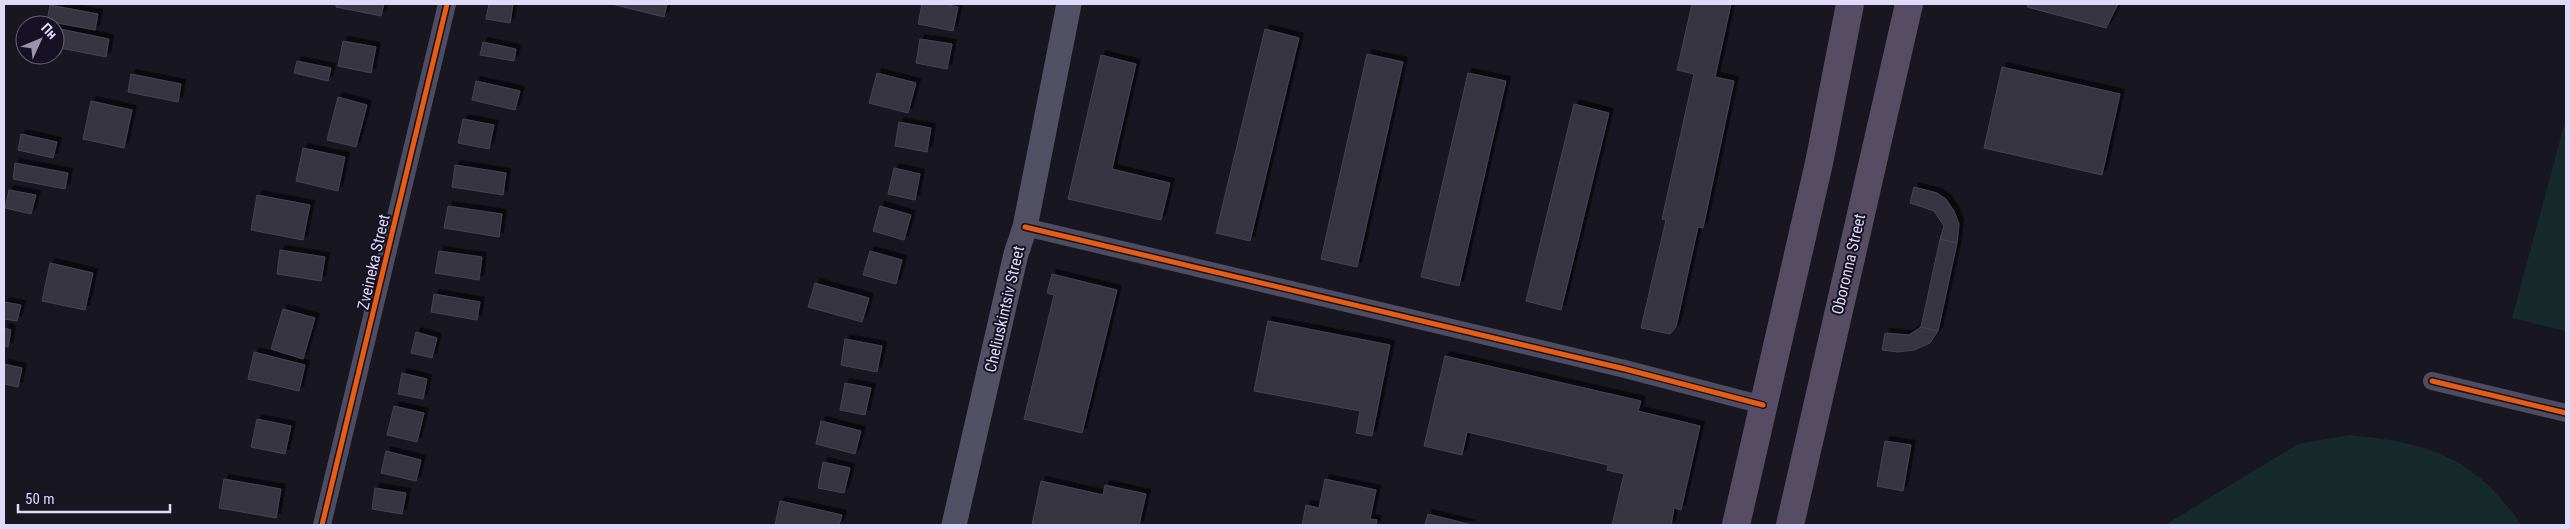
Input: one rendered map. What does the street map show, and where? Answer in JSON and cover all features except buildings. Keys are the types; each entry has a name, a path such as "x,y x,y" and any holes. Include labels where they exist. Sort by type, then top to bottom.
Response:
{"main road":[{"path":"1736,525 1820,163 1850,4"},
{"name":"Oboronna Street","path":"1790,525 1909,4"}],"street":[{"name":"Zveineka Street","path":"322,525 447,4"},
{"name":"Cheliuskintsiv Street","path":"954,525 1016,254 1025,227 1069,4"},
{"path":"1025,227 1615,366 1763,404"},
{"path":"2432,381 2566,413"}],"green space":[{"path":"2566,118 2566,331 2512,318"},
{"path":"2349,435 2403,443 2448,457 2467,468 2486,483 2522,525 2165,525 2298,444"}],"cycle path":[{"path":"322,525 447,4"},
{"path":"1025,227 1625,369 1763,405"},
{"path":"2432,381 2566,413"}]}
